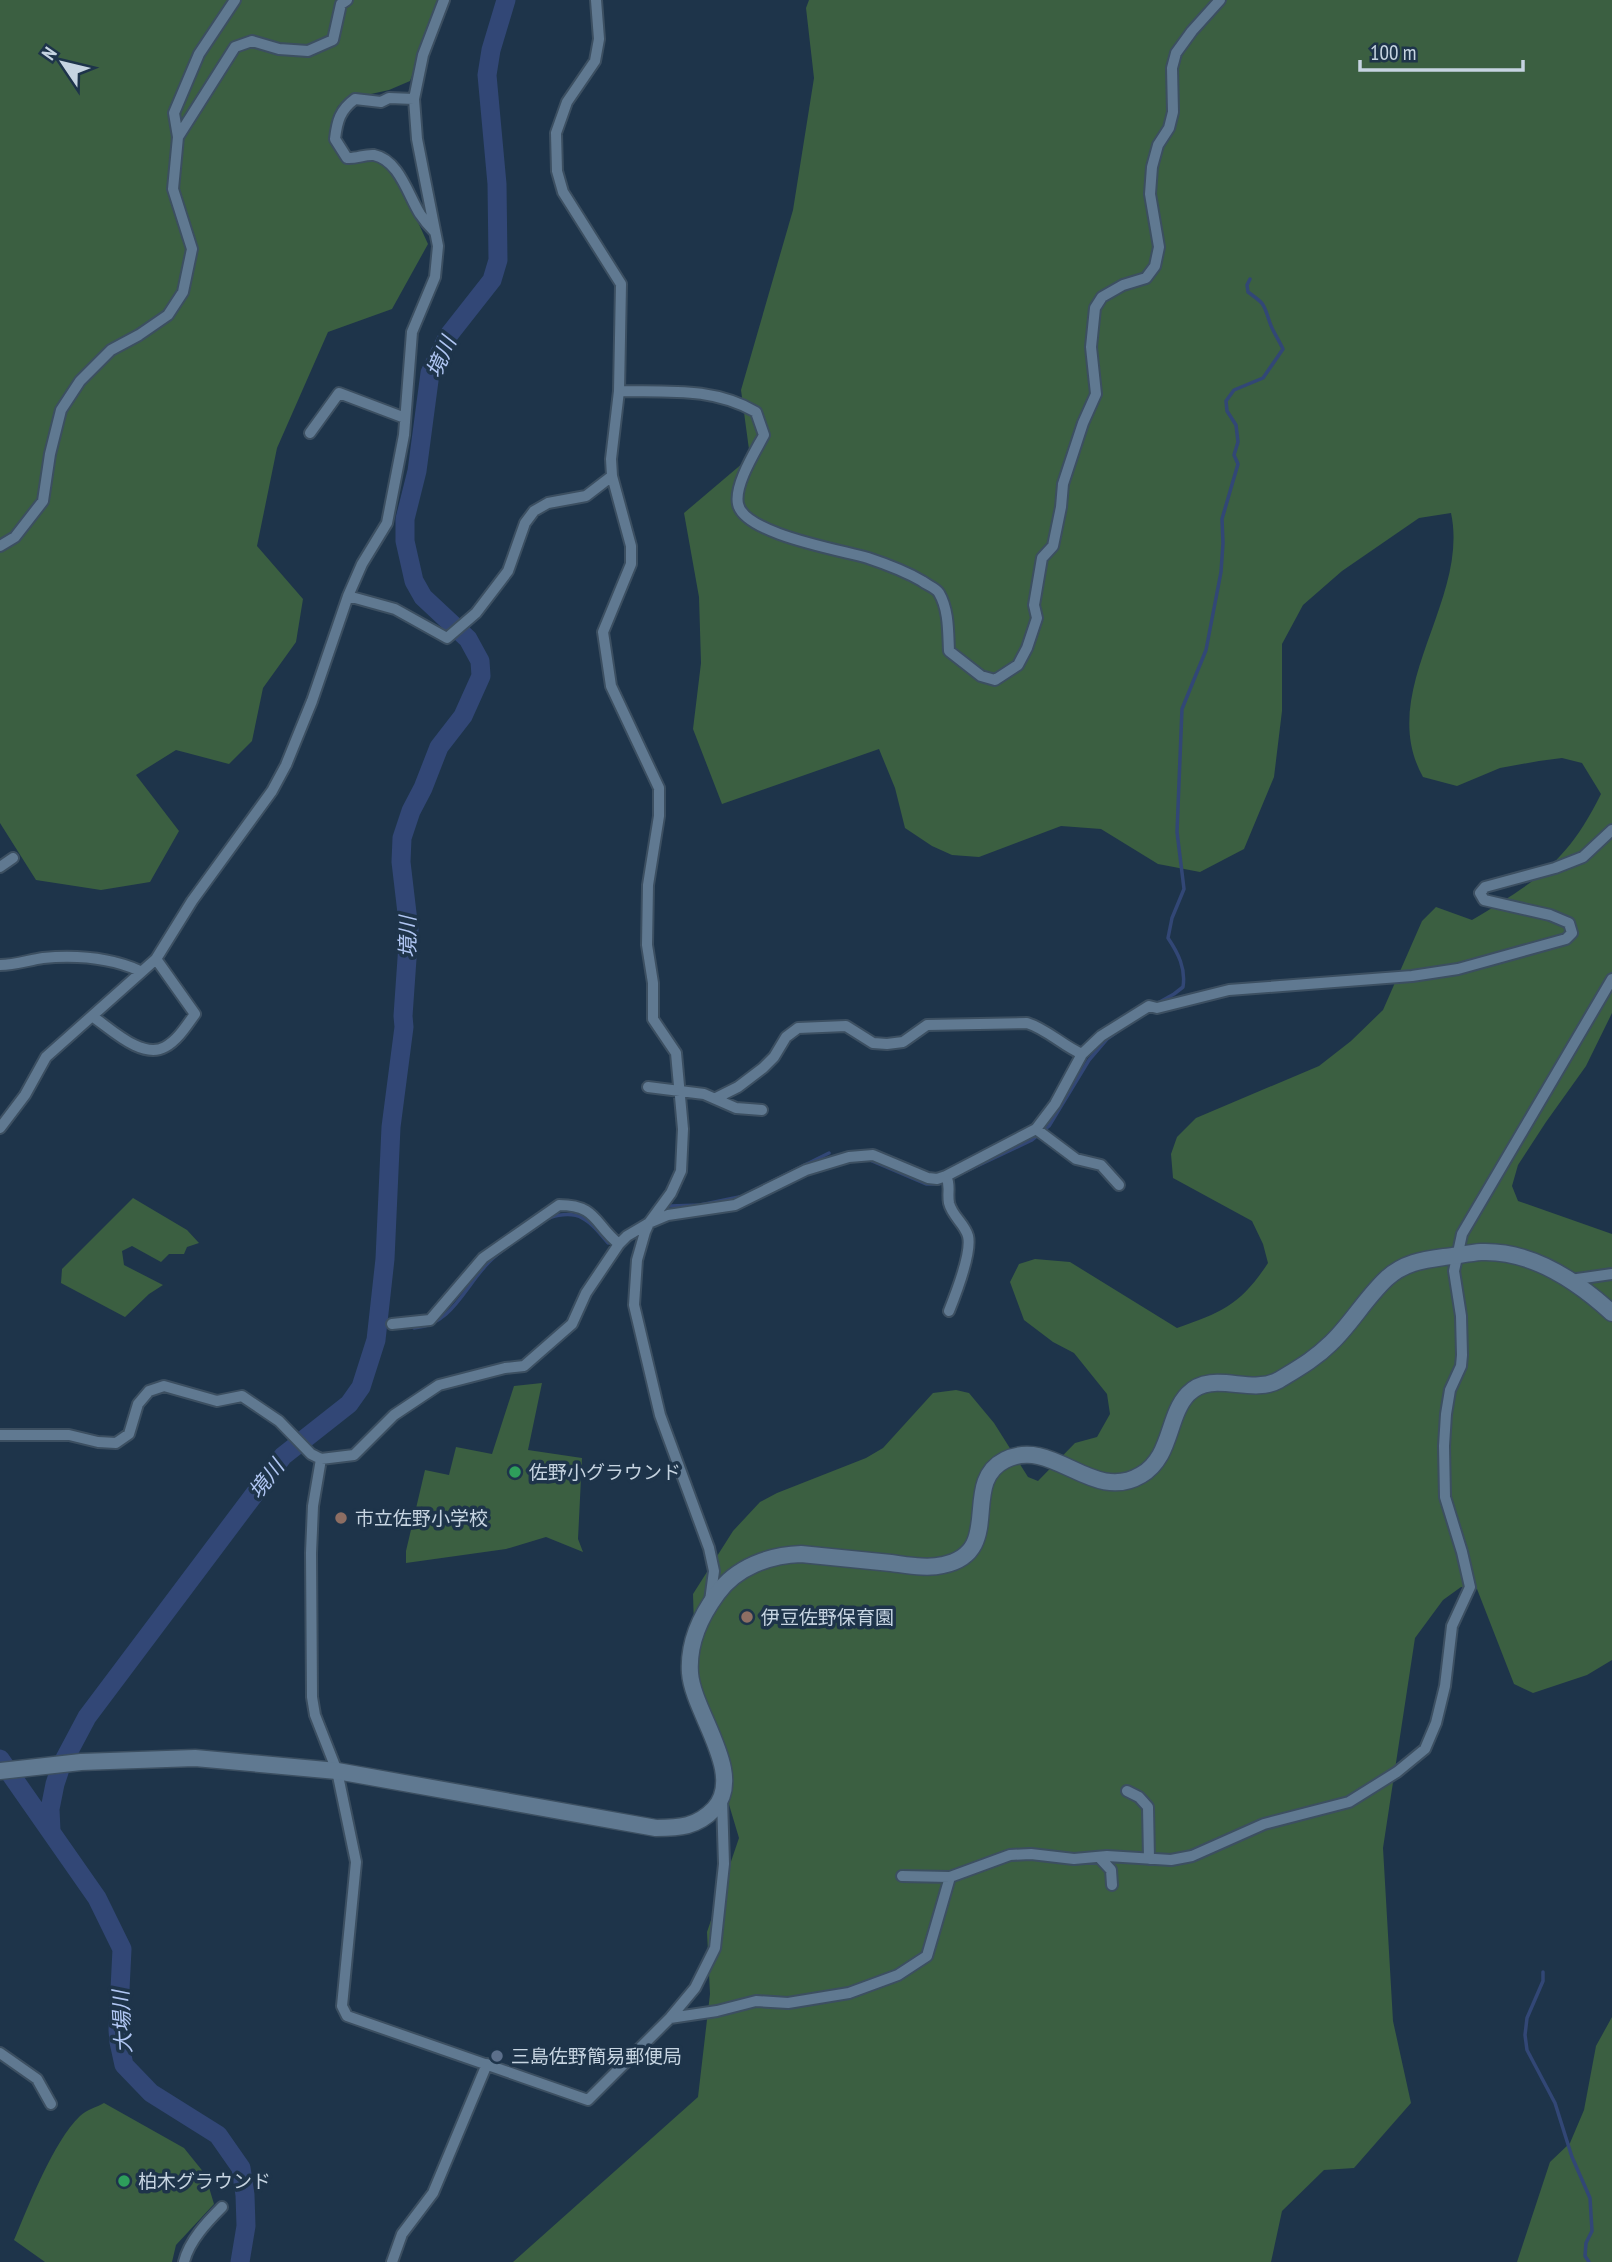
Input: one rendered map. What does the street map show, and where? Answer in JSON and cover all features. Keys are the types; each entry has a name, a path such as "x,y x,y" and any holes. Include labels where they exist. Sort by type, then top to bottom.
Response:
{"street":[{"path":"0,546 15,537 43,501 50,454 61,410 80,380 111,350 139,335 168,314 183,292 192,249 173,189 177,137 174,113 199,54 235,0"},
{"path":"177,137 236,47 252,41 279,49 308,51 333,40 341,4 347,0"},
{"path":"0,1128 25,1095 46,1057 156,959 192,901 272,791 286,765 312,701 348,596 362,564 387,523 404,435 412,332 435,277 438,246 417,139 414,99 417,75 444,0"},
{"path":"597,0 599,39 595,61 567,102 556,133 556,148 563,192 621,284 619,391 611,459 612,476 631,546 631,564 603,632 611,686 659,788 659,816 648,885 647,945 653,983 653,1019 676,1053 683,1129 681,1171 671,1193 649,1223 637,1260 634,1306 660,1415 709,1548 714,1571 710,1604"},
{"path":"619,391 706,393 737,401 756,412 764,435 744,471 738,503 742,512 763,528 868,558 912,576 938,591 948,620 948,650 981,676 995,680 1005,675 1018,665 1037,618 1034,604 1042,558 1053,546 1063,484 1083,423 1096,394 1091,347 1095,308 1102,297 1123,285 1146,278 1155,266 1159,247 1150,194 1152,167 1158,145 1169,128 1173,112 1172,68 1176,52 1220,0"},
{"path":"414,99 389,98 381,102 355,99 344,107 337,122 335,139 347,158 354,159 371,154 386,160 398,173 421,216 436,233"},
{"path":"310,433 339,393 405,418"},
{"path":"348,596 395,609 447,638 476,613 508,571 525,523 534,511 548,503 586,496 612,476"},
{"path":"0,1435 69,1435 116,1443 129,1434 138,1404 149,1391 164,1386 217,1401 242,1396 279,1421 316,1456 354,1455 394,1415 439,1385 505,1368 524,1366 572,1324 586,1293 619,1244 649,1223 668,1215 734,1205 806,1170 849,1157 873,1154 928,1178 947,1179 1039,1132 1082,1054 1101,1036 1153,1007 1229,990 1412,976 1458,969 1566,939 1572,933 1569,923 1550,915 1484,900 1480,893 1485,887 1555,868 1583,856 1612,830"},
{"path":"0,867 13,858"},
{"path":"0,965 43,958 93,958 121,963 140,971"},
{"path":"92,1016 138,1047 151,1051 165,1048 180,1035 195,1014 156,959"},
{"path":"902,1876 950,1877 1010,1854 1074,1859 1099,1857 1171,1860 1192,1856 1264,1824 1349,1802 1397,1772 1425,1749 1436,1723 1445,1686 1452,1626 1470,1587 1445,1497 1446,1414 1450,1390 1461,1366 1462,1355 1461,1316 1454,1271 1462,1234 1612,979"},
{"path":"716,1098 738,1087 763,1068 774,1057 786,1037 798,1028 846,1026 873,1042 887,1044 903,1042 927,1025 1027,1023 1082,1054"},
{"path":"648,1087 704,1094 736,1108 762,1110"},
{"path":"1039,1132 1076,1159 1101,1165 1119,1185"},
{"path":"947,1179 949,1202 954,1216 968,1235 959,1288 949,1311"},
{"path":"392,1324 430,1320 484,1258 559,1205 586,1209 619,1244"},
{"path":"316,1456 311,1553 312,1697 315,1715 337,1771 356,1862 342,2006 347,2017 588,2100 670,2018 695,1988 715,1948 724,1864 722,1799 725,1772 690,1676 694,1636 721,1588 743,1570 764,1559 801,1554 922,1566 943,1566 960,1560 973,1548 980,1531 983,1489 987,1479 995,1468 1006,1460 1043,1455 1088,1477 1105,1482 1122,1481 1140,1475 1163,1451 1181,1403 1189,1392 1218,1383 1260,1386 1275,1382 1313,1359 1332,1342 1386,1280 1401,1268 1417,1261 1480,1252 1504,1253 1548,1268 1570,1280 1612,1313"},
{"path":"1570,1280 1612,1274"},
{"path":"0,1771 81,1762 195,1758 337,1771 656,1828 685,1828 712,1811 722,1799"},
{"path":"1127,1791 1139,1797 1148,1807 1149,1859"},
{"path":"1099,1857 1111,1870 1112,1885"},
{"path":"670,2018 717,2011 756,2001 788,2003 820,2000 849,1993 898,1975 927,1956 950,1877"},
{"path":"0,2053 37,2079 51,2104"},
{"path":"393,2262 402,2234 433,2193 487,2064"},
{"path":"184,2262 206,2224 222,2207"}],"green space":[{"path":"0,0 441,0 410,81 389,90 353,98 338,106 331,137 344,162 376,156 394,170 428,244 392,309 328,332 277,448 257,546 303,599 296,642 263,688 252,741 229,764 176,750 136,775 179,831 150,882 101,890 36,880 0,823"},
{"path":"809,0 1612,0 1612,1013 1586,1066 1518,1165 1512,1186 1518,1201 1612,1234 1612,1660 1587,1675 1533,1693 1514,1684 1477,1589 1461,1587 1443,1600 1415,1638 1383,1848 1393,2021 1411,2103 1354,2168 1324,2170 1282,2211 1271,2262 513,2262 698,2097 710,1994 707,1932 739,1838 696,1694 693,1594 733,1531 760,1502 866,1458 883,1448 933,1393 956,1390 969,1393 994,1423 1028,1477 1038,1481 1075,1443 1097,1437 1110,1414 1107,1394 1074,1353 1053,1342 1024,1320 1010,1282 1019,1264 1035,1259 1070,1262 1177,1328 1230,1305 1249,1288 1268,1263 1263,1244 1252,1221 1173,1178 1171,1154 1177,1137 1196,1118 1319,1066 1351,1041 1383,1010 1422,921 1436,907 1472,920 1532,882 1562,854 1588,818 1601,794 1582,763 1562,758 1500,768 1457,786 1423,777 1411,745 1410,712 1416,679 1448,579 1453,546 1451,513 1419,518 1342,571 1303,605 1282,644 1282,711 1274,777 1244,849 1200,872 1158,864 1101,829 1061,826 979,857 952,855 932,846 905,828 895,788 879,749 722,804 693,729 701,663 699,597 684,513 750,457 741,390 793,210 814,78 806,8"},
{"path":"133,1198 187,1230 199,1243 187,1247 184,1254 169,1254 161,1262 132,1246 122,1251 124,1265 163,1285 149,1294 125,1317 61,1283 62,1269"},
{"name":"佐野小グラウンド","path":"542,1383 528,1450 582,1458 578,1539 583,1552 546,1537 506,1549 406,1563 406,1551 425,1470 449,1475 456,1447 492,1454 514,1386"},
{"path":"1612,2017 1612,2262 1517,2262 1550,2162 1570,2143 1584,2110 1596,2046"},
{"name":"柏木グラウンド","path":"104,2103 184,2148 205,2174 214,2204 176,2245 172,2262 45,2262 14,2240 60,2141 80,2116"}],"waterway":[{"name":"境川","path":"51,1831 50,1809 55,1784 61,1766 87,1717 283,1456 349,1404 361,1387 376,1340 385,1259 391,1127 404,1027 409,930 401,862 402,838 439,747 463,716 481,676 480,661 468,639 423,597 414,581 405,541 405,519 417,471 430,373 448,336 492,280 498,260 497,184 487,75 491,50 506,0"},
{"path":"1156,1004 1183,987 1180,961 1168,938 1172,918 1184,889 1177,832 1182,709 1206,650 1221,572 1222,519 1238,464 1234,455 1238,442 1236,425 1227,411 1226,401 1234,390 1263,378 1283,349 1263,305 1248,292 1250,279"},
{"path":"872,1161 926,1184 939,1184 1032,1140 1049,1126 1089,1060 1107,1039 1124,1027"},
{"path":"746,1194 829,1153"},
{"path":"670,1206 700,1205 739,1197"},
{"path":"549,1218 576,1215 589,1222 608,1243"},
{"path":"414,1328 427,1326 448,1313 489,1262 542,1223"},
{"name":"大場川","path":"0,1759 97,1898 122,1949 118,2030 124,2065 151,2093 218,2135 241,2168 246,2226 240,2262"},
{"path":"1543,1972 1543,1981 1527,2018 1527,2050 1555,2103 1572,2157 1590,2198 1592,2231 1586,2243 1585,2256 1589,2262"}],"place":[{"name":"佐野小グラウンド","path":"515,1472"},
{"name":"市立佐野小学校","path":"341,1518"},
{"name":"伊豆佐野保育園","path":"747,1617"},
{"name":"三島佐野簡易郵便局","path":"497,2056"},
{"name":"柏木グラウンド","path":"124,2181"}]}
